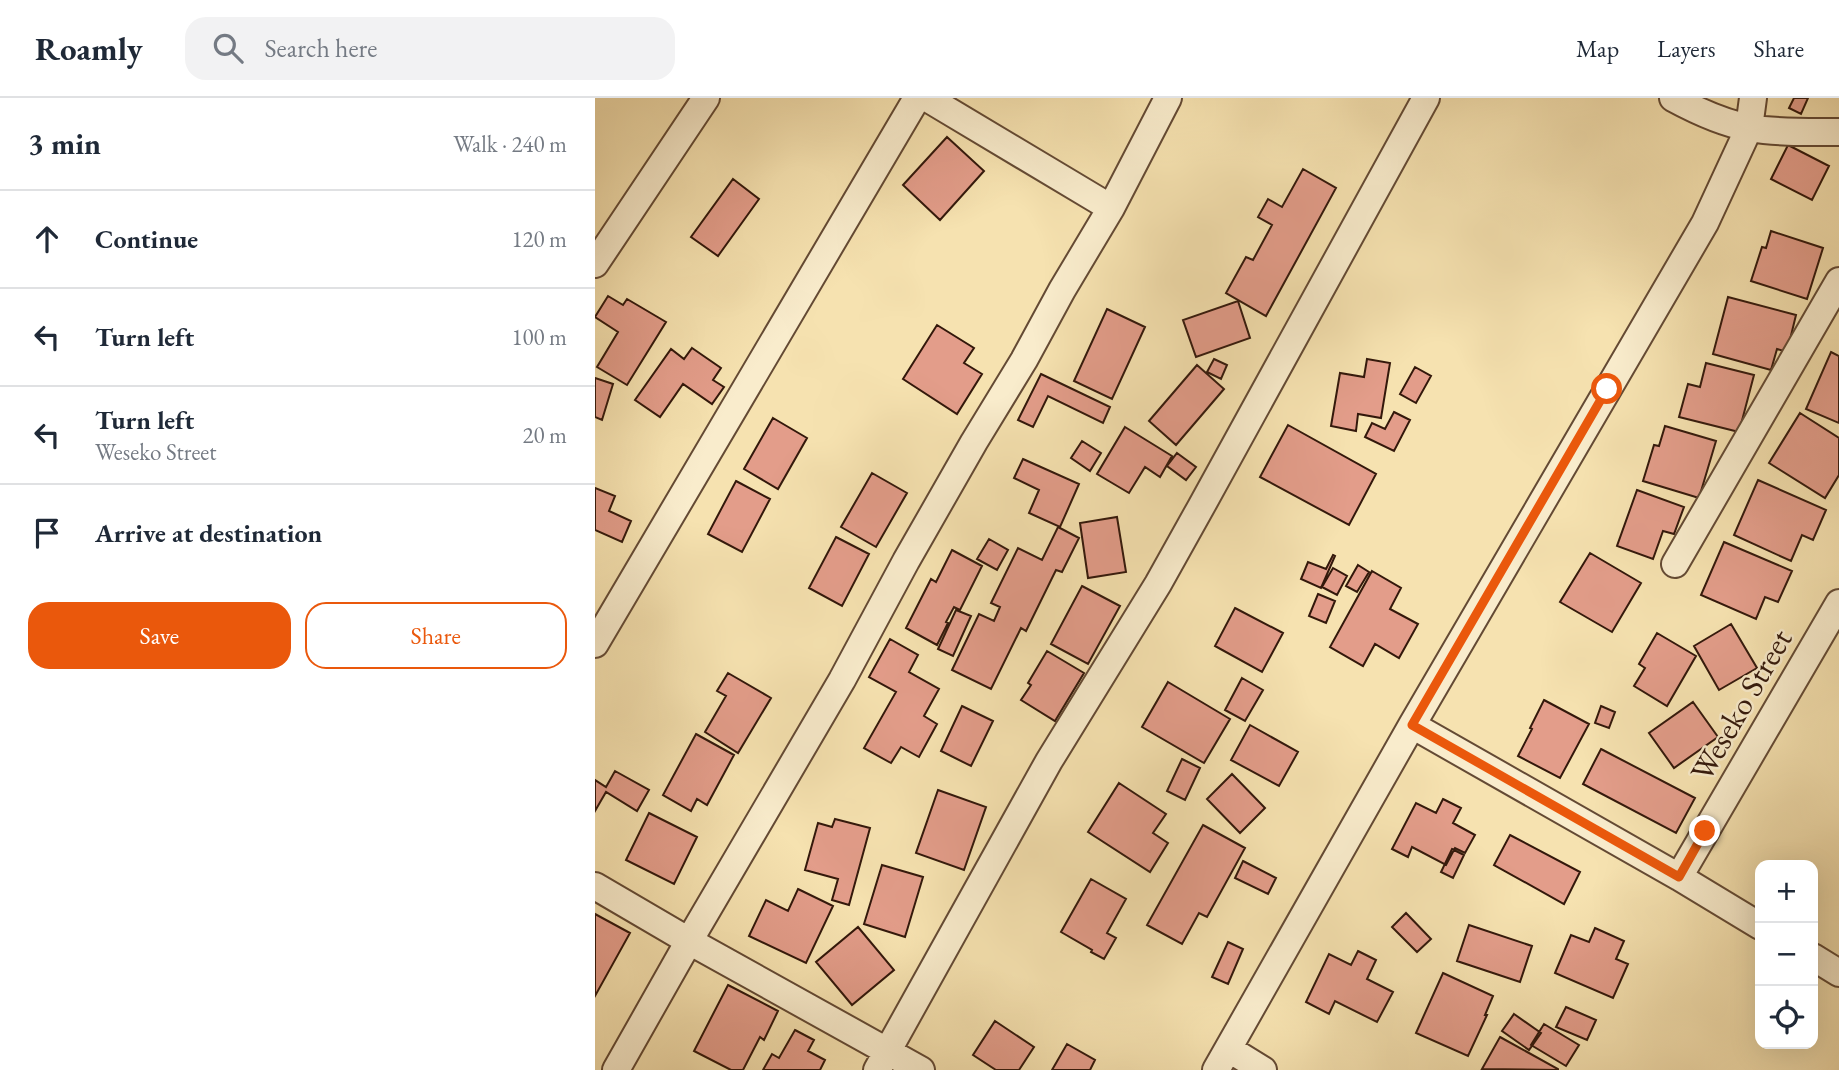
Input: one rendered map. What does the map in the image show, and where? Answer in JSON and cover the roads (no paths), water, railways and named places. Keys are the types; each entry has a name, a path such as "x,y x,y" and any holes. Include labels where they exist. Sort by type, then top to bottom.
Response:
{"street":[{"path":"595,264 706,98"},
{"path":"595,644 917,98"},
{"path":"927,98 1111,208"},
{"path":"616,1070 1111,208 1168,98"},
{"path":"883,1060 1042,773 1158,584 1426,98"},
{"path":"1673,98 1700,112 1749,128 1839,132"},
{"path":"1263,1070 1222,1060 1412,725 1705,223 1749,128 1753,98"},
{"path":"1675,564 1839,281"},
{"name":"Weseko Street","path":"1679,877 1839,603"},
{"path":"1412,725 1755,923"},
{"path":"595,886 883,1060 921,1070"},
{"path":"1818,960 1839,973"}]}
